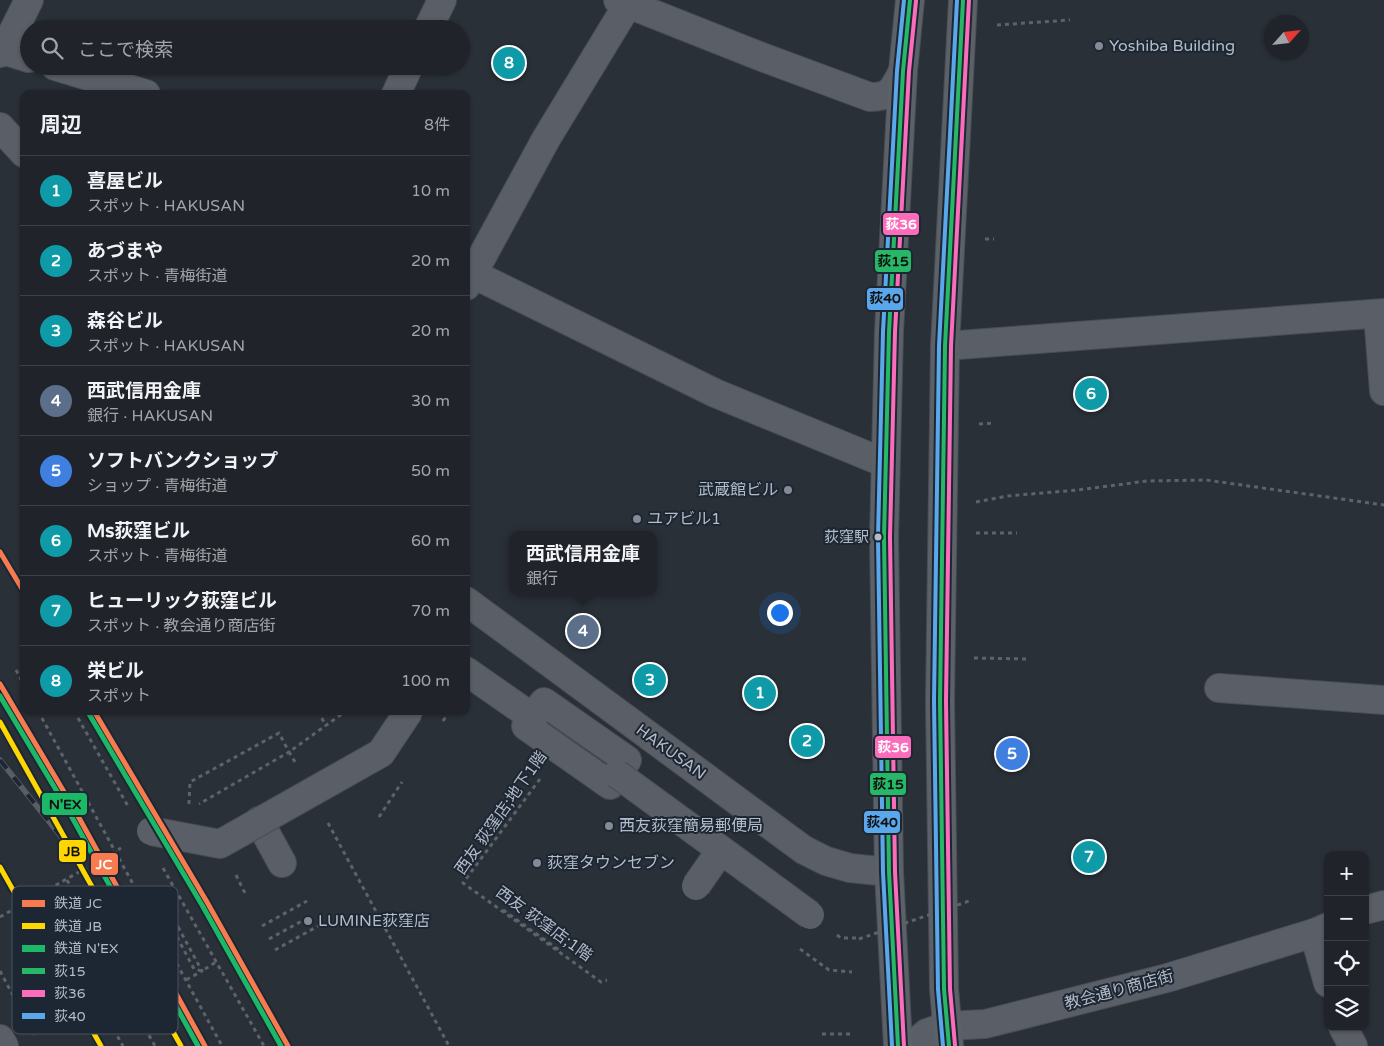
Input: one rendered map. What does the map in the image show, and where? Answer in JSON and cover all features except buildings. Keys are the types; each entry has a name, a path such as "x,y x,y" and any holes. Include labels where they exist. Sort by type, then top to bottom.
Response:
{"main road":[{"path":"898,1046 889,872 884,537 889,332 903,71 910,0"},
{"path":"948,1036 944,989 940,701 945,346 963,0"}],"street":[{"path":"20,56 1,52 29,0"},
{"path":"432,20 442,0"},
{"path":"885,463 715,393 470,280 623,2 870,97 882,97 892,90 903,71"},
{"path":"84,75 133,90"},
{"path":"398,90 405,75"},
{"path":"0,127 20,149"},
{"path":"945,346 1381,313 1384,391"},
{"name":"HAKUSAN","path":"470,604 804,850 826,861 850,868 889,872"},
{"path":"470,673 532,718 544,702 627,760 617,774 810,915"},
{"path":"1219,688 1384,700"},
{"path":"152,831 220,844 381,753 411,716"},
{"path":"259,821 282,863"},
{"path":"696,886 721,850"},
{"path":"1369,909 1384,905"},
{"path":"1321,930 1324,953"},
{"name":"教会通り商店街","path":"911,1046 927,1033 948,1036 985,1024 1167,978 1321,930"},
{"path":"1345,1031 1352,1046"},
{"path":"0,1039 4,1046"}],"path":[{"path":"997,25 1070,20"},
{"path":"985,238 994,239"},
{"path":"978,424 993,423"},
{"path":"976,502 1007,496 1078,490 1147,481 1206,480 1384,505"},
{"path":"975,533 1017,533"},
{"path":"974,658 1028,659"},
{"path":"16,670 20,678"},
{"path":"40,715 134,886"},
{"path":"76,715 128,806"},
{"path":"320,715 326,726"},
{"path":"296,766 289,752 279,733 190,782 189,810 289,752 341,715"},
{"name":"西友 荻窪店;地下1階","path":"546,771 463,883 600,982 608,982"},
{"path":"327,822 449,1046"},
{"path":"56,886 152,831"},
{"path":"162,867 173,886"},
{"path":"67,880 70,886"},
{"name":"西友 荻窪店;1階","path":"466,883 608,982"},
{"path":"178,895 264,1046"},
{"path":"859,938 972,900"},
{"path":"262,926 308,901"},
{"path":"0,917 12,910"},
{"path":"269,939 310,916"},
{"path":"274,950 320,924"},
{"path":"178,927 202,971"},
{"path":"178,939 194,969 202,971"},
{"path":"186,980 216,962"},
{"path":"178,965 222,1046"},
{"path":"0,971 12,994"},
{"path":"116,1034 123,1046"},
{"path":"148,1034 155,1046"},
{"path":"822,1034 852,1034"}],"railway":[{"path":"0,760 70,848"}],"rail line":[{"name":"JC","path":"0,552 20,585"},
{"name":"JC","path":"0,684 73,807 117,886"},
{"name":"N'EX","path":"0,696 68,810 110,886"},
{"name":"N'EX","path":"90,715 202,905 281,1046"},
{"name":"JC","path":"96,715 207,902 288,1046"},
{"name":"JB","path":"0,722 92,886"},
{"name":"JB","path":"0,867 12,888"},
{"name":"JC","path":"178,997 205,1046"},
{"name":"N'EX","path":"178,1010 198,1046"},
{"name":"JB","path":"94,1034 101,1046"},
{"name":"JB","path":"174,1034 181,1046"}],"transit line":[{"name":"荻40","path":"892,1046 883,872 878,537 883,332 897,71 904,0"},
{"name":"荻15","path":"898,1046 889,872 884,537 889,332 903,71 910,0"},
{"name":"荻40","path":"943,1046 938,989 934,701 939,346 957,0"},
{"name":"荻15","path":"949,1046 944,989 940,701 945,346 963,0"},
{"name":"荻36","path":"955,1045 950,989 946,701 951,346 969,0"},
{"name":"荻36","path":"904,1046 895,872 890,537 895,332 909,71 916,1"}],"place":[{"name":"Yoshiba Building","path":"1099,46"},
{"name":"栄ビル","path":"509,63"},
{"name":"Ms荻窪ビル","path":"1091,394"},
{"name":"武蔵館ビル","path":"788,490"},
{"name":"ユアビル1","path":"637,519"},
{"name":"荻窪駅","path":"878,537"},
{"name":"西武信用金庫","path":"583,631"},
{"name":"森谷ビル","path":"650,680"},
{"name":"喜屋ビル","path":"760,693"},
{"name":"あづまや","path":"807,741"},
{"name":"ソフトバンクショップ","path":"1012,754"},
{"name":"西友荻窪簡易郵便局","path":"609,826"},
{"name":"ヒューリック荻窪ビル","path":"1089,857"},
{"name":"荻窪タウンセブン","path":"537,863"},
{"name":"LUMINE荻窪店","path":"308,921"}]}
